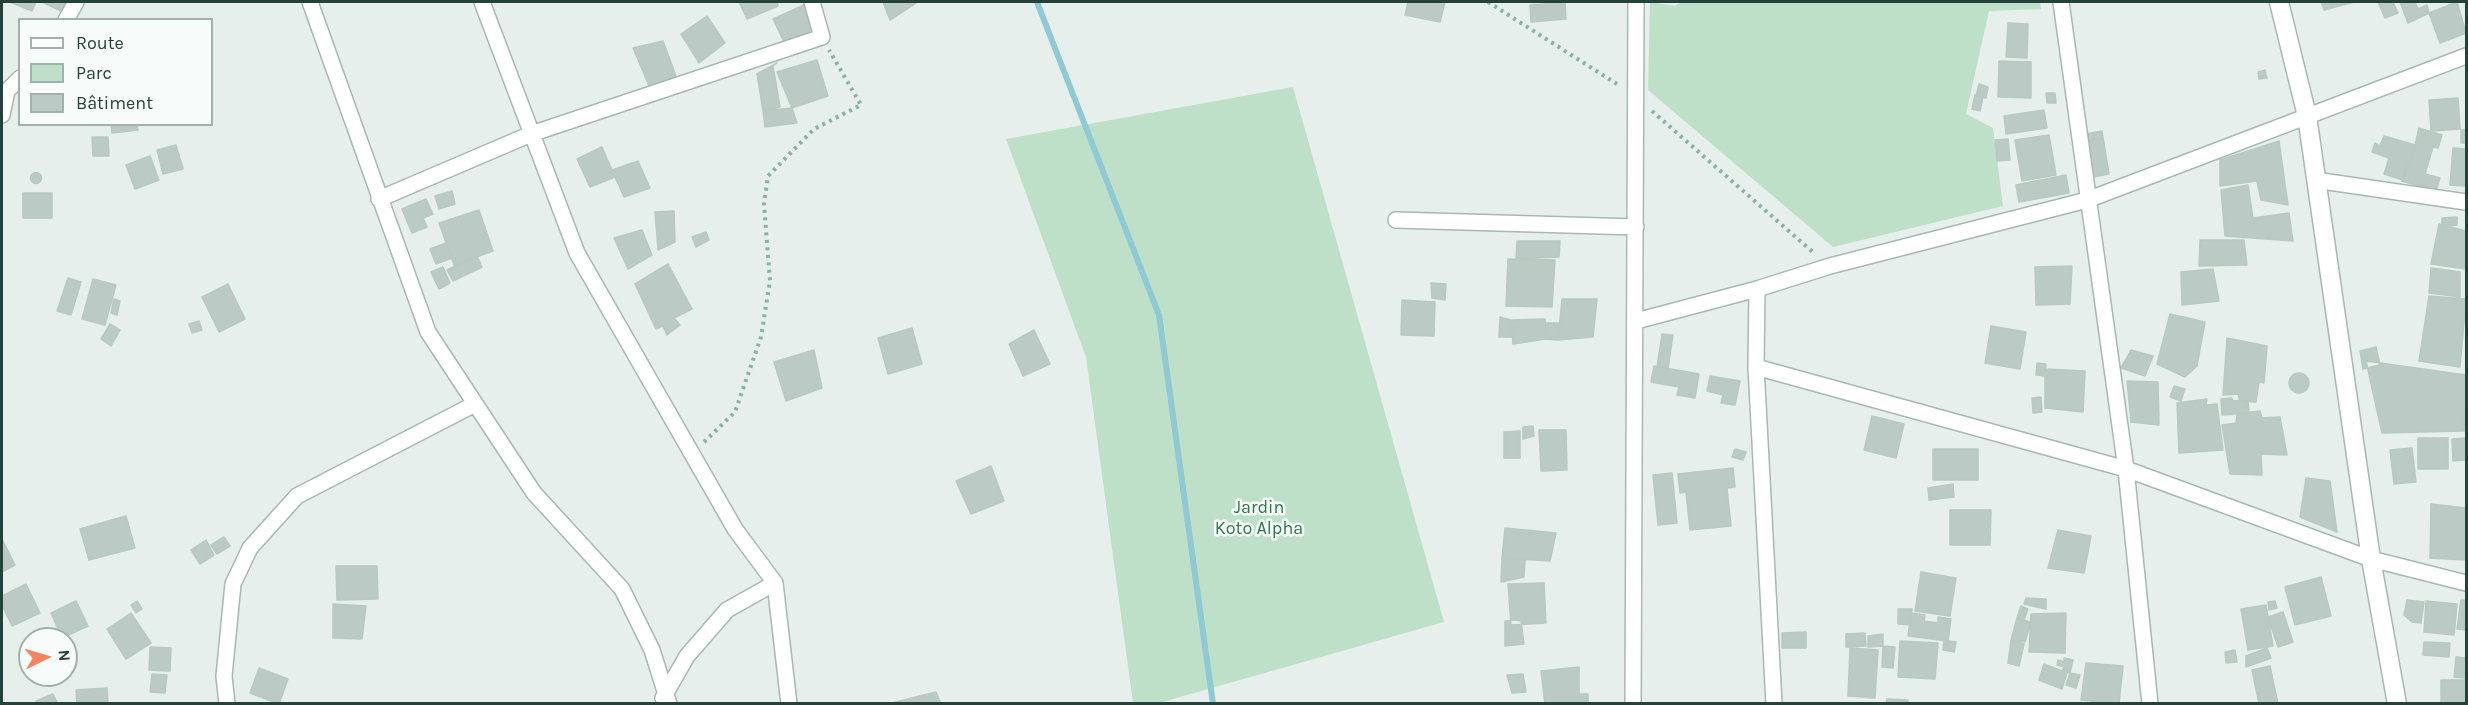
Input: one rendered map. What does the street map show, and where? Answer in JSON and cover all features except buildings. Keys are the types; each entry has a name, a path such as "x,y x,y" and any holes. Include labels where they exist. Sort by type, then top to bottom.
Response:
{"street":[{"path":"67,18 76,2"},
{"path":"310,2 428,332 534,493 622,589 652,650 665,700"},
{"path":"482,2 577,253 735,529 775,583 789,704"},
{"path":"379,200 531,134 822,37 812,2"},
{"path":"1633,704 1636,2"},
{"path":"2061,2 2126,469 2150,704"},
{"path":"2280,2 2307,116 2371,559 2397,704"},
{"path":"1636,321 1757,289 1830,266 2087,200 2466,56"},
{"path":"2,115 7,91 18,80"},
{"path":"2315,180 2466,202"},
{"path":"1396,220 1636,227"},
{"path":"1757,289 1756,367 1774,704"},
{"path":"1756,367 2126,469 2371,559 2466,583"},
{"path":"227,704 224,676 233,584 250,548 297,496 475,404"},
{"path":"665,700 687,656 727,610 775,583"}],"path":[{"path":"1488,2 1636,97 1830,266"},
{"path":"693,453 735,412 761,337 770,281 764,204 768,176 814,129 861,105 822,37"}],"green space":[{"path":"1650,2 1675,6 1681,2 2040,2 2041,9 1989,11 1966,114 1993,128 2003,206 1833,247 1648,90"},
{"name":"Jardin Koto Alpha","path":"1293,87 1444,622 1159,703 1133,703 1086,357 1006,139"}],"waterway":[{"path":"1037,2 1159,315 1213,704"}]}
